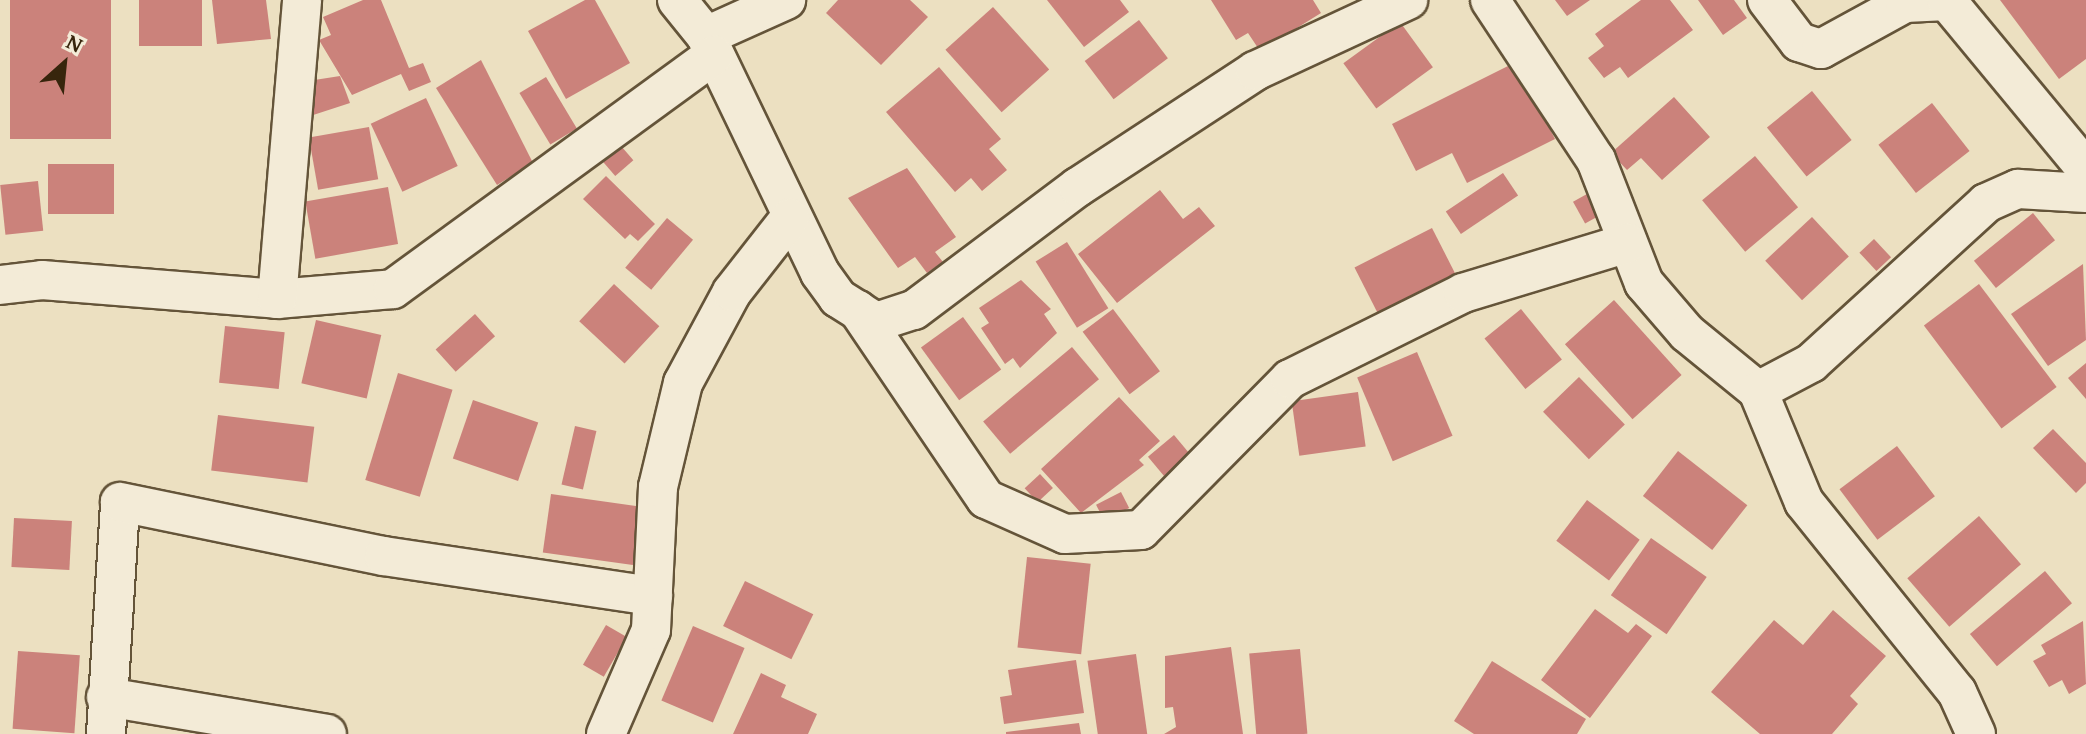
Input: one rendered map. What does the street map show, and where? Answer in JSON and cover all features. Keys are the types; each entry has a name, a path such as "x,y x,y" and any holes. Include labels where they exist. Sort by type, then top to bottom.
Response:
{"street":[{"path":"277,299 302,0"},
{"path":"677,0 710,45 790,218 838,298 876,322 895,322 1078,187 1255,71 1408,0"},
{"path":"0,285 42,280 277,299 393,289 710,45 786,0"},
{"path":"1490,0 1589,148 1644,283 1687,333 1758,391 1804,502 1957,692 1976,734"},
{"path":"1767,0 1799,42 1821,49 1905,3 1947,1 2086,169"},
{"path":"1758,391 1811,363 1986,203 2018,189 2086,193"},
{"path":"606,734 636,674 653,596 658,487 683,383 732,292 790,218"},
{"path":"858,310 986,499 1065,534 1141,530 1290,379 1463,293 1628,243"},
{"path":"106,734 120,502 384,556 653,596"},
{"path":"106,697 327,734"}],"building":[{"path":"10,0 111,0 111,139 10,139"},
{"path":"139,0 202,0 202,46 139,46"},
{"path":"212,0 266,0 271,39 217,44"},
{"path":"363,0 381,0 409,68 423,63 431,82 409,91 401,74 352,95 319,40 331,35 323,17"},
{"path":"585,0 595,0 630,63 566,99 528,31"},
{"path":"838,0 910,0 928,17 881,65 826,13"},
{"path":"1047,0 1120,0 1129,12 1084,47"},
{"path":"1211,0 1313,0 1321,13 1260,51 1248,33 1236,40"},
{"path":"1555,0 1590,0 1567,16"},
{"path":"1641,0 1670,0 1693,30 1628,78 1620,67 1604,78 1588,58 1604,46 1595,34"},
{"path":"1698,0 1734,0 1747,18 1723,35"},
{"path":"2000,0 2086,0 2086,59 2059,79"},
{"path":"993,7 1049,69 1002,112 945,50"},
{"path":"1139,20 1168,58 1114,99 1085,61"},
{"path":"1400,22 1433,67 1376,108 1343,63"},
{"path":"481,60 533,163 497,185 436,88"},
{"path":"1516,62 1555,139 1467,183 1452,153 1416,171 1392,124"},
{"path":"939,67 1001,139 989,149 1007,170 982,191 971,178 955,192 886,112"},
{"path":"340,76 350,103 304,118 308,81"},
{"path":"546,77 577,128 550,144 519,93"},
{"path":"1812,91 1852,140 1807,176 1767,128"},
{"path":"1674,97 1710,137 1662,180 1641,158 1627,170 1611,153"},
{"path":"426,98 458,166 402,192 371,124"},
{"path":"1932,103 1970,151 1916,193 1878,145"},
{"path":"369,127 378,179 318,190 309,138"},
{"path":"615,139 633,160 615,176 597,155"},
{"path":"1755,156 1798,207 1745,252 1702,200"},
{"path":"48,164 114,164 114,214 48,214"},
{"path":"907,168 956,237 935,252 943,262 927,273 915,257 898,268 848,198"},
{"path":"1503,173 1518,195 1461,234 1446,212"},
{"path":"606,176 655,224 638,241 630,234 625,239 583,199"},
{"path":"38,181 43,231 5,235 0,185"},
{"path":"388,187 398,244 315,259 305,202"},
{"path":"1160,190 1183,219 1199,207 1215,226 1117,303 1078,254"},
{"path":"1587,194 1599,216 1585,224 1573,202"},
{"path":"2033,213 2055,240 1996,288 1974,261"},
{"path":"1812,217 1849,256 1802,300 1765,261"},
{"path":"667,218 693,240 651,290 625,268"},
{"path":"1432,228 1455,273 1378,313 1354,267"},
{"path":"1874,239 1891,257 1876,271 1859,253"},
{"path":"1067,242 1108,308 1077,328 1036,262"},
{"path":"2083,264 2086,340 2048,366 2011,314"},
{"path":"1021,280 1051,309 1044,314 1057,333 1020,368 1013,358 1005,364 981,328 989,323 979,308"},
{"path":"614,284 659,326 625,364 579,321"},
{"path":"1979,284 2057,387 2002,429 1924,326"},
{"path":"1614,300 1682,375 1633,419 1565,344"},
{"path":"1113,309 1160,371 1130,394 1083,332"},
{"path":"1521,309 1562,360 1525,389 1484,339"},
{"path":"475,314 495,336 456,372 436,349"},
{"path":"963,317 1001,370 959,400 921,348"},
{"path":"316,320 381,335 367,398 301,383"},
{"path":"225,326 285,332 279,389 219,383"},
{"path":"1072,347 1099,379 1010,454 983,422"},
{"path":"1417,352 1453,436 1393,461 1357,377"},
{"path":"2086,363 2086,399 2068,378"},
{"path":"398,373 453,390 420,497 365,480"},
{"path":"1579,377 1625,424 1589,459 1543,412"},
{"path":"1358,392 1366,446 1299,456 1292,401"},
{"path":"1119,397 1160,441 1139,460 1144,465 1081,513 1041,469"},
{"path":"473,400 538,422 518,481 453,459"},
{"path":"218,415 314,427 307,482 211,471"},
{"path":"575,426 596,431 583,489 562,484"},
{"path":"2053,429 2086,463 2086,483 2076,493 2033,448"},
{"path":"1174,435 1190,454 1164,476 1148,457"},
{"path":"1897,446 1935,496 1877,540 1839,489"},
{"path":"1678,451 1747,505 1712,550 1643,496"},
{"path":"1040,474 1053,488 1038,502 1025,488"},
{"path":"1121,492 1129,508 1104,521 1096,505"},
{"path":"551,494 641,507 633,565 543,552"},
{"path":"1587,500 1640,540 1609,580 1556,541"},
{"path":"1979,516 2021,564 1949,627 1907,578"},
{"path":"14,518 72,521 69,570 11,567"},
{"path":"1651,538 1707,577 1667,634 1611,595"},
{"path":"1027,557 1091,564 1081,654 1017,648"},
{"path":"2045,571 2072,603 1997,666 1970,634"},
{"path":"745,581 813,614 791,659 723,626"},
{"path":"1595,609 1628,633 1636,624 1652,636 1590,718 1541,680"},
{"path":"1833,610 1886,656 1850,696 1858,704 1832,734 1760,734 1711,692 1774,620 1803,645"},
{"path":"2083,621 2086,684 2069,694 2062,680 2049,687 2033,661 2046,654 2041,645"},
{"path":"606,625 627,637 604,677 583,665"},
{"path":"693,626 745,648 713,722 661,701"},
{"path":"1231,647 1243,734 1164,734 1176,727 1173,707 1165,708 1165,656"},
{"path":"1300,649 1307,734 1256,734 1249,653"},
{"path":"18,651 80,655 74,733 13,729"},
{"path":"1136,654 1147,734 1098,734 1087,661"},
{"path":"1076,660 1084,713 1004,724 1000,697 1012,695 1008,670"},
{"path":"1492,661 1586,719 1577,734 1474,734 1454,721"},
{"path":"761,673 786,685 781,697 817,714 808,734 733,734"},
{"path":"1079,723 1081,734 1006,734 1006,732"}]}
